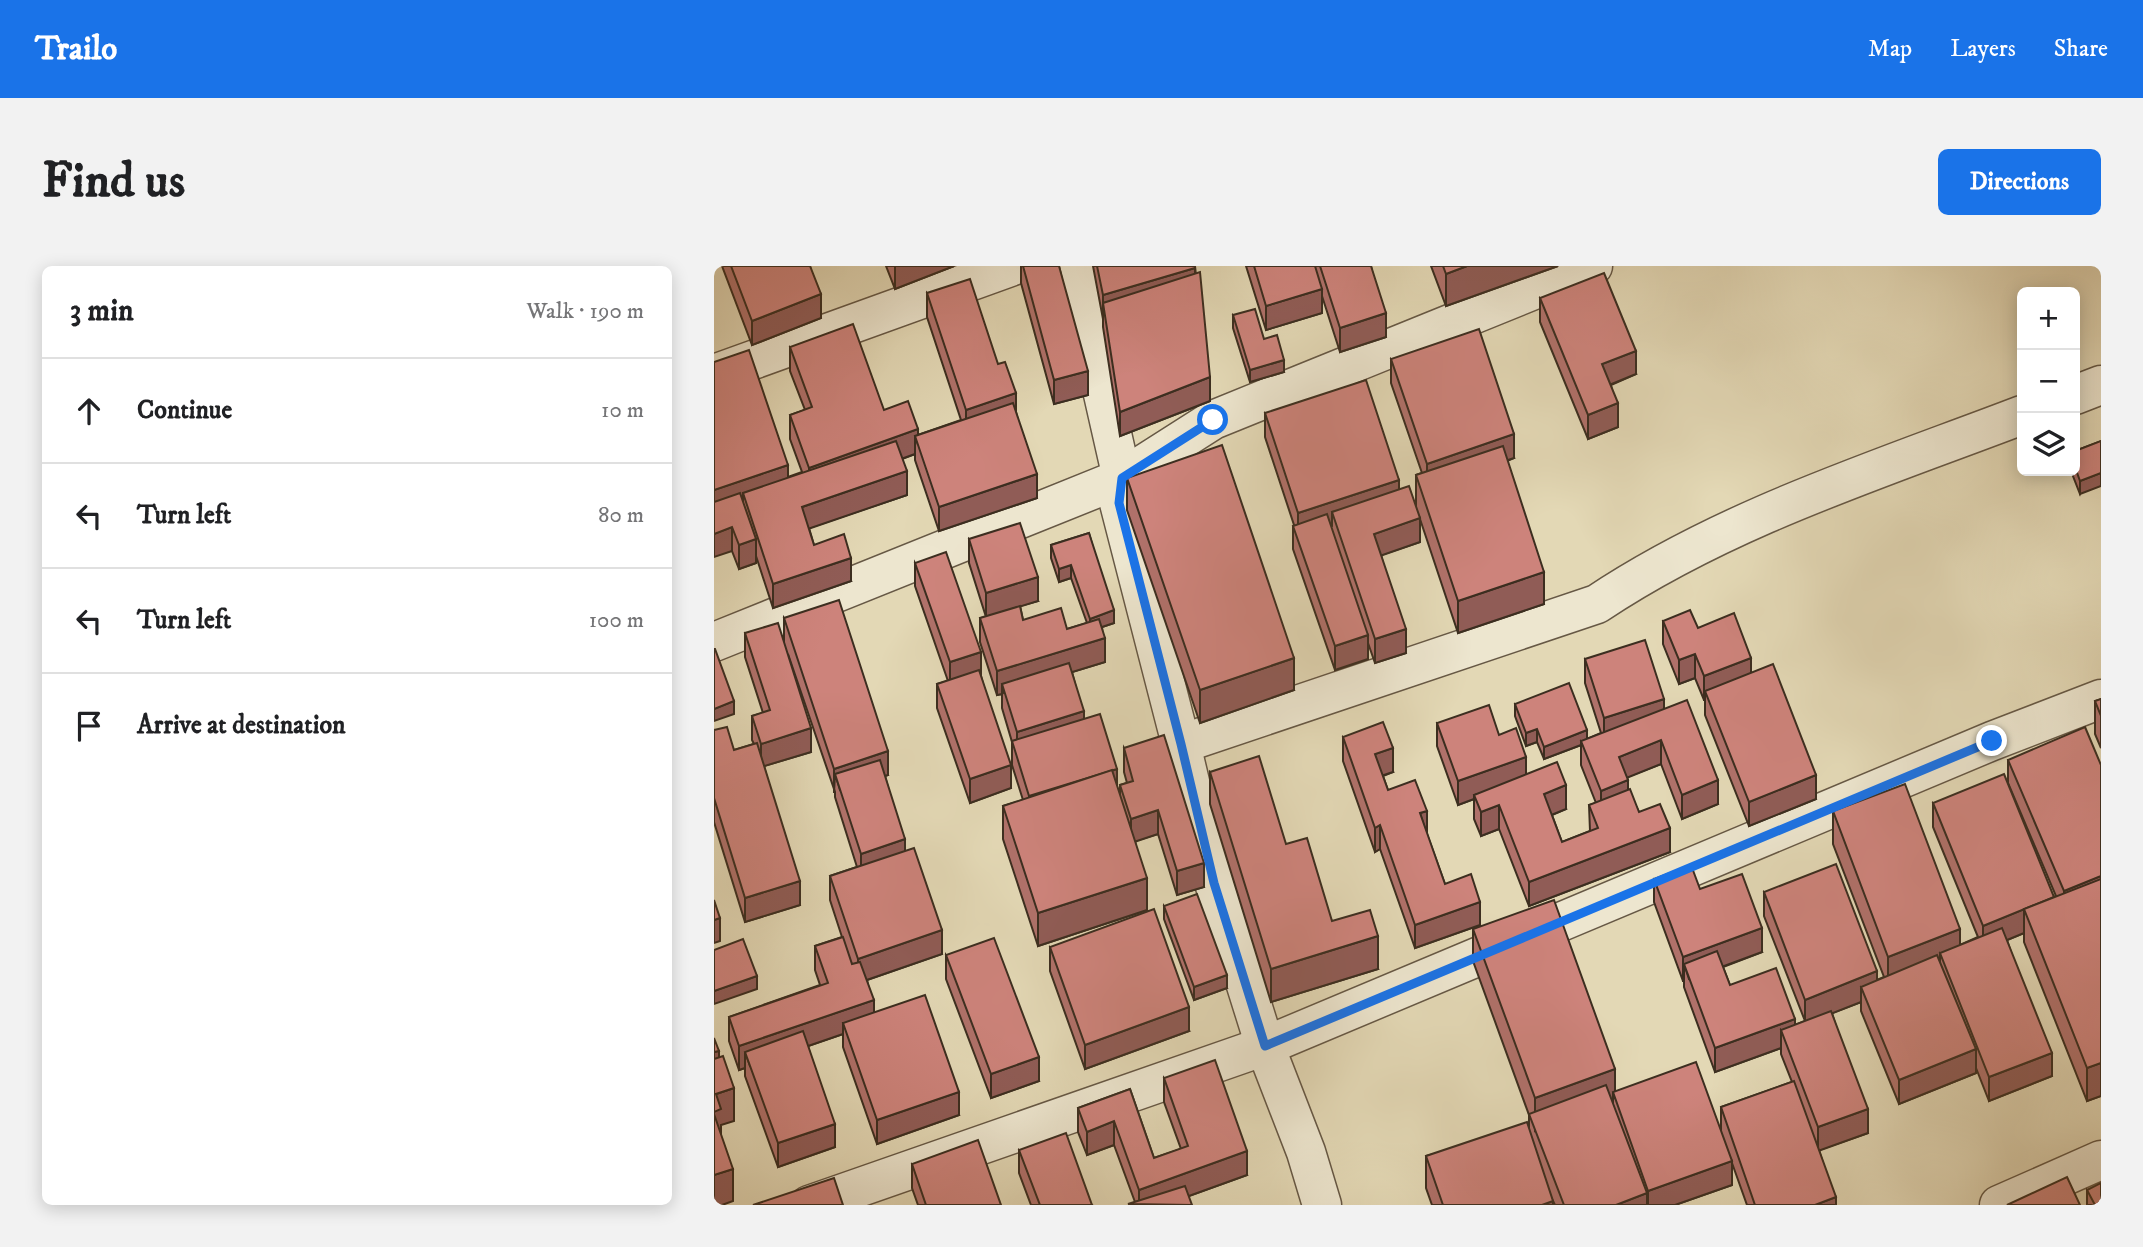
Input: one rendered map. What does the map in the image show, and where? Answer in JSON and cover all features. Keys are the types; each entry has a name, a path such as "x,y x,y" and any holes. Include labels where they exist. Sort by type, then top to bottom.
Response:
{"street":[{"path":"714,374 1013,266"},
{"path":"1074,266 1122,478 1119,503 1214,883 1265,1046 1306,1152 1322,1205"},
{"path":"714,642 1122,478 1213,420 1593,266"},
{"path":"2080,393 2101,385"},
{"path":"1181,744 1597,604 1639,576 1702,543 1821,492 2017,417"},
{"path":"809,1205 1265,1046 1992,741 2101,699"},
{"path":"1999,1205 2101,1160"}],"building":[{"path":"731,266 810,266 821,294 752,321"},
{"path":"1023,266 1059,266 1088,371 1054,380"},
{"path":"1097,266 1195,266 1195,268 1103,295"},
{"path":"1254,266 1315,266 1322,289 1266,306"},
{"path":"1320,266 1371,266 1386,313 1340,328"},
{"path":"1443,266 1467,266 1446,274"},
{"path":"1200,272 1210,377 1120,412 1103,303"},
{"path":"1604,273 1636,351 1602,364 1618,403 1588,415 1540,298"},
{"path":"970,279 998,364 1005,362 1016,393 966,410 927,293"},
{"path":"1255,309 1264,339 1277,335 1284,360 1250,370 1233,315"},
{"path":"853,324 884,410 908,401 918,429 809,468 790,415 812,407 790,347"},
{"path":"1479,329 1514,434 1427,464 1391,359"},
{"path":"749,350 788,465 714,490 714,362"},
{"path":"1366,380 1399,480 1298,513 1265,413"},
{"path":"1013,403 1037,474 939,507 915,436"},
{"path":"896,441 907,471 802,507 814,545 844,534 851,558 773,584 743,493"},
{"path":"2101,441 2101,473 2080,481 2078,476 2080,449"},
{"path":"1222,445 1294,658 1200,690 1127,478"},
{"path":"1503,446 1544,572 1458,601 1416,475"},
{"path":"1409,486 1420,518 1374,534 1406,629 1375,639 1332,512"},
{"path":"740,493 756,539 739,545 732,527 714,534 714,502"},
{"path":"1327,514 1368,635 1335,646 1293,526"},
{"path":"1020,523 1038,577 986,593 969,539"},
{"path":"1089,533 1114,610 1090,619 1071,565 1059,569 1051,545"},
{"path":"946,552 981,652 950,662 915,563"},
{"path":"839,600 888,751 834,769 784,618"},
{"path":"1020,606 1023,620 1061,608 1067,629 1099,619 1105,638 997,671 980,618"},
{"path":"1690,610 1698,628 1734,613 1751,658 1704,676 1695,654 1679,660 1663,621"},
{"path":"778,623 811,728 761,744 752,716 770,710 745,633"},
{"path":"1645,640 1664,699 1604,718 1585,659"},
{"path":"714,649 734,701 714,709"},
{"path":"1069,663 1084,711 1017,732 1002,684"},
{"path":"1773,664 1816,775 1749,802 1705,691"},
{"path":"979,670 1011,765 970,779 937,684"},
{"path":"1569,683 1587,730 1544,747 1537,729 1526,733 1515,704"},
{"path":"2101,699 2101,716 2095,701"},
{"path":"1687,700 1718,780 1682,795 1661,740 1619,757 1628,780 1601,791 1581,741"},
{"path":"1489,705 1499,735 1516,728 1526,757 1458,781 1437,723"},
{"path":"1100,714 1117,769 1029,796 1012,741"},
{"path":"1383,722 1393,748 1375,754 1388,790 1415,780 1427,811 1420,813 1445,884 1471,874 1480,902 1415,925 1380,825 1375,828 1343,737"},
{"path":"727,727 734,750 757,743 800,881 745,898 714,798 714,730"},
{"path":"2085,727 2101,765 2101,876 2064,891 2008,760"},
{"path":"1164,735 1204,863 1177,871 1158,810 1131,819 1120,785 1133,781 1124,748"},
{"path":"1259,756 1286,844 1307,838 1332,921 1370,910 1378,936 1271,969 1210,772"},
{"path":"880,760 905,839 861,854 835,774"},
{"path":"1557,762 1566,785 1544,794 1562,842 1598,828 1589,805 1630,789 1639,812 1660,804 1670,828 1529,882 1499,805 1481,812 1474,795"},
{"path":"1112,770 1147,878 1038,913 1003,806"},
{"path":"2004,774 2054,897 1983,926 1933,803"},
{"path":"1905,784 1960,929 1888,957 1833,811"},
{"path":"914,848 942,930 858,959 830,876"},
{"path":"1836,864 1877,971 1805,1000 1764,892"},
{"path":"1691,865 1700,889 1742,874 1762,928 1683,957 1654,879"},
{"path":"2101,879 2101,1063 2087,1068 2024,909"},
{"path":"1197,894 1227,975 1194,987 1164,906"},
{"path":"714,900 720,918 714,920"},
{"path":"1554,900 1615,1069 1535,1098 1473,929"},
{"path":"1154,909 1189,1007 1085,1045 1050,947"},
{"path":"2002,928 2052,1053 1989,1077 1940,953"},
{"path":"843,937 852,964 860,962 874,1000 739,1046 729,1017 828,983 815,946"},
{"path":"994,938 1039,1057 991,1074 946,955"},
{"path":"743,939 757,976 714,991 714,950"},
{"path":"1717,951 1730,985 1776,968 1795,1019 1715,1048 1684,964"},
{"path":"1937,955 1976,1049 1899,1080 1861,987"},
{"path":"925,995 959,1092 877,1120 843,1023"},
{"path":"1831,1011 1868,1109 1818,1127 1781,1030"},
{"path":"803,1031 835,1124 778,1143 745,1052"},
{"path":"714,1038 719,1051 714,1052"},
{"path":"723,1056 734,1088 716,1094 721,1109 714,1112 714,1059"},
{"path":"1215,1060 1247,1151 1139,1190 1114,1121 1087,1132 1078,1108 1130,1089 1154,1158 1188,1146 1164,1078"},
{"path":"1696,1062 1732,1161 1648,1191 1613,1092"},
{"path":"1794,1081 1836,1197 1815,1205 1755,1205 1721,1107"},
{"path":"1606,1085 1647,1193 1616,1205 1564,1205 1529,1114"},
{"path":"714,1114 733,1169 714,1175"},
{"path":"1527,1122 1553,1201 1542,1205 1443,1205 1426,1156"},
{"path":"1066,1133 1092,1205 1040,1205 1019,1150"},
{"path":"978,1140 1001,1205 926,1205 912,1164"},
{"path":"2067,1177 2080,1205 2007,1205"},
{"path":"834,1178 843,1205 753,1205"},
{"path":"2101,1183 2101,1205 2095,1205 2087,1190"},
{"path":"1185,1186 1192,1205 1128,1204"}],"route":[{"path":"1213,420 1122,478 1119,503 1214,883 1265,1046 1992,741"}]}
